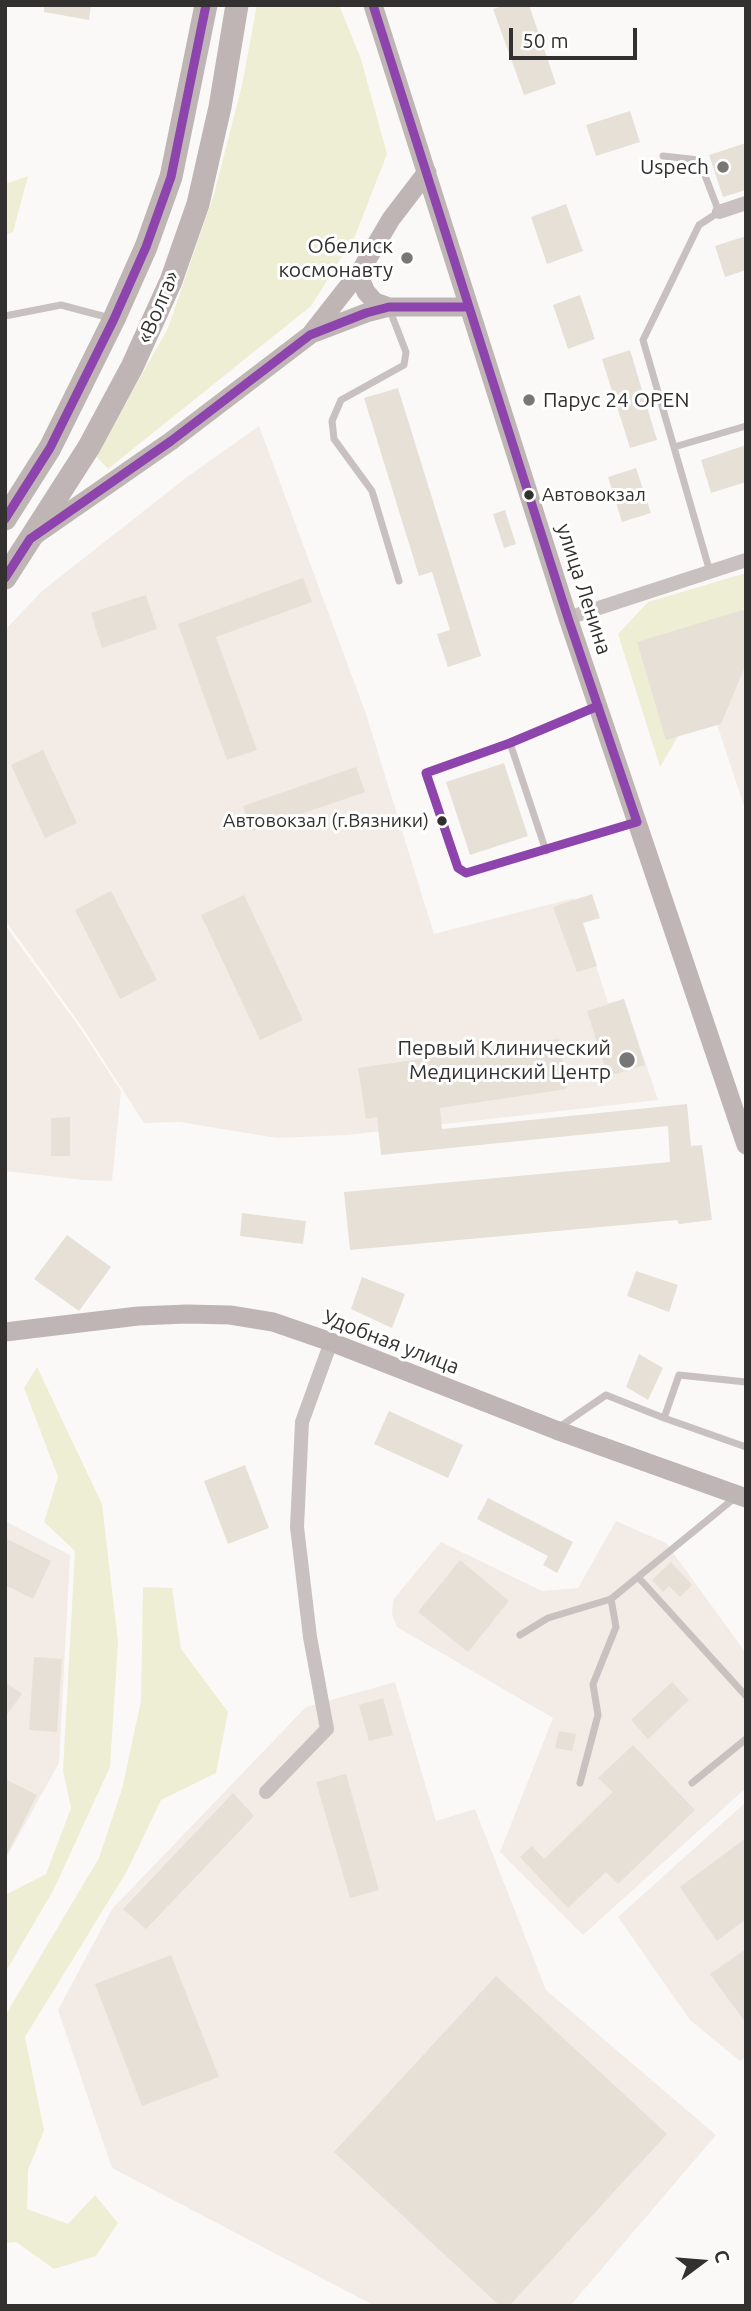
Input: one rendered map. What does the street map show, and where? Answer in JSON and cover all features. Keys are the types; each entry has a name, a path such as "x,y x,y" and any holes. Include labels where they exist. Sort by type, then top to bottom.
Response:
{"highway":[{"name":"«Волга»","path":"5,519 50,447 114,320 146,247 171,177 206,5"},
{"name":"«Волга»","path":"5,578 89,447 132,367 171,281 198,204 220,107 237,5"}],"main road":[{"name":"улица Ленина","path":"373,5 568,618 743,1124 746,1145"},
{"path":"30,539 171,441 310,335 361,270 391,219 426,172"},
{"path":"361,270 366,292 375,302 389,307"},
{"path":"310,335 389,307 470,307"},
{"name":"Удобная улица","path":"5,1332 138,1316 230,1315 273,1322 556,1430 742,1497"}],"street":[{"path":"719,212 746,204"},
{"path":"568,618 746,560"},
{"path":"266,1793 327,1729 310,1637 297,1527 302,1422 331,1342"}],"lane":[{"path":"663,156 699,160 719,212 699,225 643,340 710,572"},
{"path":"5,316 61,305 114,320"},
{"path":"389,307 406,352 404,365 341,400 332,421 334,439 372,491 399,580"},
{"path":"674,447 746,426"},
{"path":"598,706 510,743 426,773 449,845 458,868 466,873 637,822"},
{"path":"510,743 546,851"},
{"path":"664,1418 679,1375 746,1382"},
{"path":"556,1430 606,1395 746,1447"},
{"path":"520,1634 548,1618 611,1599 742,1497"},
{"path":"638,1577 746,1696"},
{"path":"580,1783 598,1715 593,1684 616,1627 611,1599"},
{"path":"692,1783 746,1739"}],"shaded area":[{"path":"259,426 366,714 434,934 574,898 608,1003 624,999 658,1100 347,1135 277,1138 180,1122 144,1123 82,1027 5,920 5,630 42,591 187,477"},
{"path":"746,642 746,812 714,715"},
{"path":"5,925 80,1028 121,1091 112,1181 5,1171"},
{"path":"5,1521 70,1555 59,1763 5,1860"},
{"path":"616,1521 666,1543 746,1653 746,1788 583,1935 500,1852 553,1718 397,1627 392,1614 393,1600 441,1542 542,1591 578,1588"},
{"path":"395,1682 436,1821 475,1809 546,1990 716,2135 570,2306 375,2306 112,2168 58,2010 112,1909 306,1707"},
{"path":"746,1802 746,2057 740,2061 690,2020 618,1917"}],"green space":[{"path":"257,5 339,5 361,59 387,154 355,236 311,306 108,469 96,456 168,328 214,194 242,85"},
{"path":"28,176 13,232 5,235 5,184"},
{"path":"746,573 746,603 708,685 660,767 618,634 648,602"},
{"path":"37,1367 102,1504 118,1642 110,1767 54,1889 5,1973 5,1895 46,1874 71,1808 63,1771 75,1551 44,1522 58,1477 24,1388"},
{"path":"143,1587 172,1588 181,1649 228,1712 216,1773 161,1800 127,1871 25,2037 44,2130 28,2170 27,2209 68,2224 95,2195 118,2223 96,2256 54,2269 16,2242 5,2243 5,2016 99,1858 122,1789 141,1701"}],"building":[{"path":"44,5 91,5 89,20 44,12"},
{"path":"505,5 529,5 556,84 524,95 493,9"},
{"path":"630,111 640,142 596,156 586,125"},
{"path":"746,143 746,190 723,197 709,155"},
{"path":"566,204 583,251 547,264 531,217"},
{"path":"746,236 746,270 725,277 715,246"},
{"path":"580,295 595,339 568,349 553,305"},
{"path":"630,350 657,440 630,448 602,359"},
{"path":"398,388 481,656 448,667 437,634 450,630 432,572 419,576 364,398"},
{"path":"746,445 746,482 711,493 701,460"},
{"path":"636,468 651,513 622,522 608,477"},
{"path":"505,510 516,544 504,548 493,514"},
{"path":"303,578 312,602 216,637 257,750 227,760 178,624"},
{"path":"146,595 157,629 102,648 91,613"},
{"path":"746,609 746,664 721,724 666,740 637,642"},
{"path":"43,750 77,823 45,838 11,765"},
{"path":"504,763 528,836 470,855 446,782"},
{"path":"356,767 365,792 252,831 243,806"},
{"path":"111,891 157,980 120,999 75,910"},
{"path":"592,894 600,918 583,923 597,966 577,972 553,907"},
{"path":"244,895 303,1020 260,1040 201,915"},
{"path":"624,999 645,1065 608,1076 587,1011"},
{"path":"559,1039 567,1089 440,1108 442,1129 687,1104 691,1146 702,1145 712,1220 679,1224 677,1220 350,1250 344,1192 670,1162 668,1126 381,1155 377,1117 366,1119 358,1068"},
{"path":"70,1117 70,1156 51,1156 51,1118"},
{"path":"242,1213 306,1221 303,1244 240,1236"},
{"path":"67,1235 111,1267 79,1311 34,1279"},
{"path":"636,1271 678,1285 669,1312 627,1296"},
{"path":"362,1277 405,1294 392,1328 351,1309"},
{"path":"639,1354 663,1368 648,1400 626,1387"},
{"path":"389,1411 463,1445 448,1478 374,1444"},
{"path":"245,1465 269,1528 228,1544 204,1481"},
{"path":"488,1498 573,1542 557,1573 543,1565 548,1556 477,1519"},
{"path":"5,1538 51,1561 33,1599 5,1585"},
{"path":"460,1560 509,1601 468,1652 418,1612"},
{"path":"671,1562 692,1585 680,1597 669,1586 663,1592 652,1580"},
{"path":"34,1657 62,1659 57,1732 29,1730"},
{"path":"5,1682 22,1694 5,1717"},
{"path":"672,1682 689,1700 648,1739 631,1720"},
{"path":"383,1698 393,1735 369,1741 359,1705"},
{"path":"559,1731 576,1734 572,1751 555,1748"},
{"path":"633,1745 695,1810 618,1884 606,1872 568,1908 520,1857 532,1846 544,1859 613,1792 598,1778"},
{"path":"346,1774 379,1890 350,1898 316,1782"},
{"path":"5,1779 37,1795 5,1858"},
{"path":"233,1793 254,1816 146,1929 123,1909"},
{"path":"746,1838 746,1919 717,1941 680,1887"},
{"path":"746,1949 746,2023 710,1974"},
{"path":"171,1955 219,2077 142,2106 95,1984"},
{"path":"496,1976 667,2134 509,2306 500,2306 334,2152"}],"transit line":[{"path":"5,519 50,448 114,319 146,247 171,177 206,5"},
{"path":"373,5 568,618 637,822 466,873 458,868 426,773"},
{"path":"5,578 30,539 171,441 310,335 389,307 469,307"},
{"path":"426,773 510,743 598,706"}],"place":[{"name":"Uspech","path":"723,167"},
{"name":"Обелиск космонавту","path":"407,258"},
{"name":"Парус 24 OPEN","path":"529,400"},
{"name":"Автовокзал","path":"529,495"},
{"name":"Автовокзал (г.Вязники)","path":"442,821"},
{"name":"Первый Клинический Медицинский Центр","path":"627,1060"}]}
